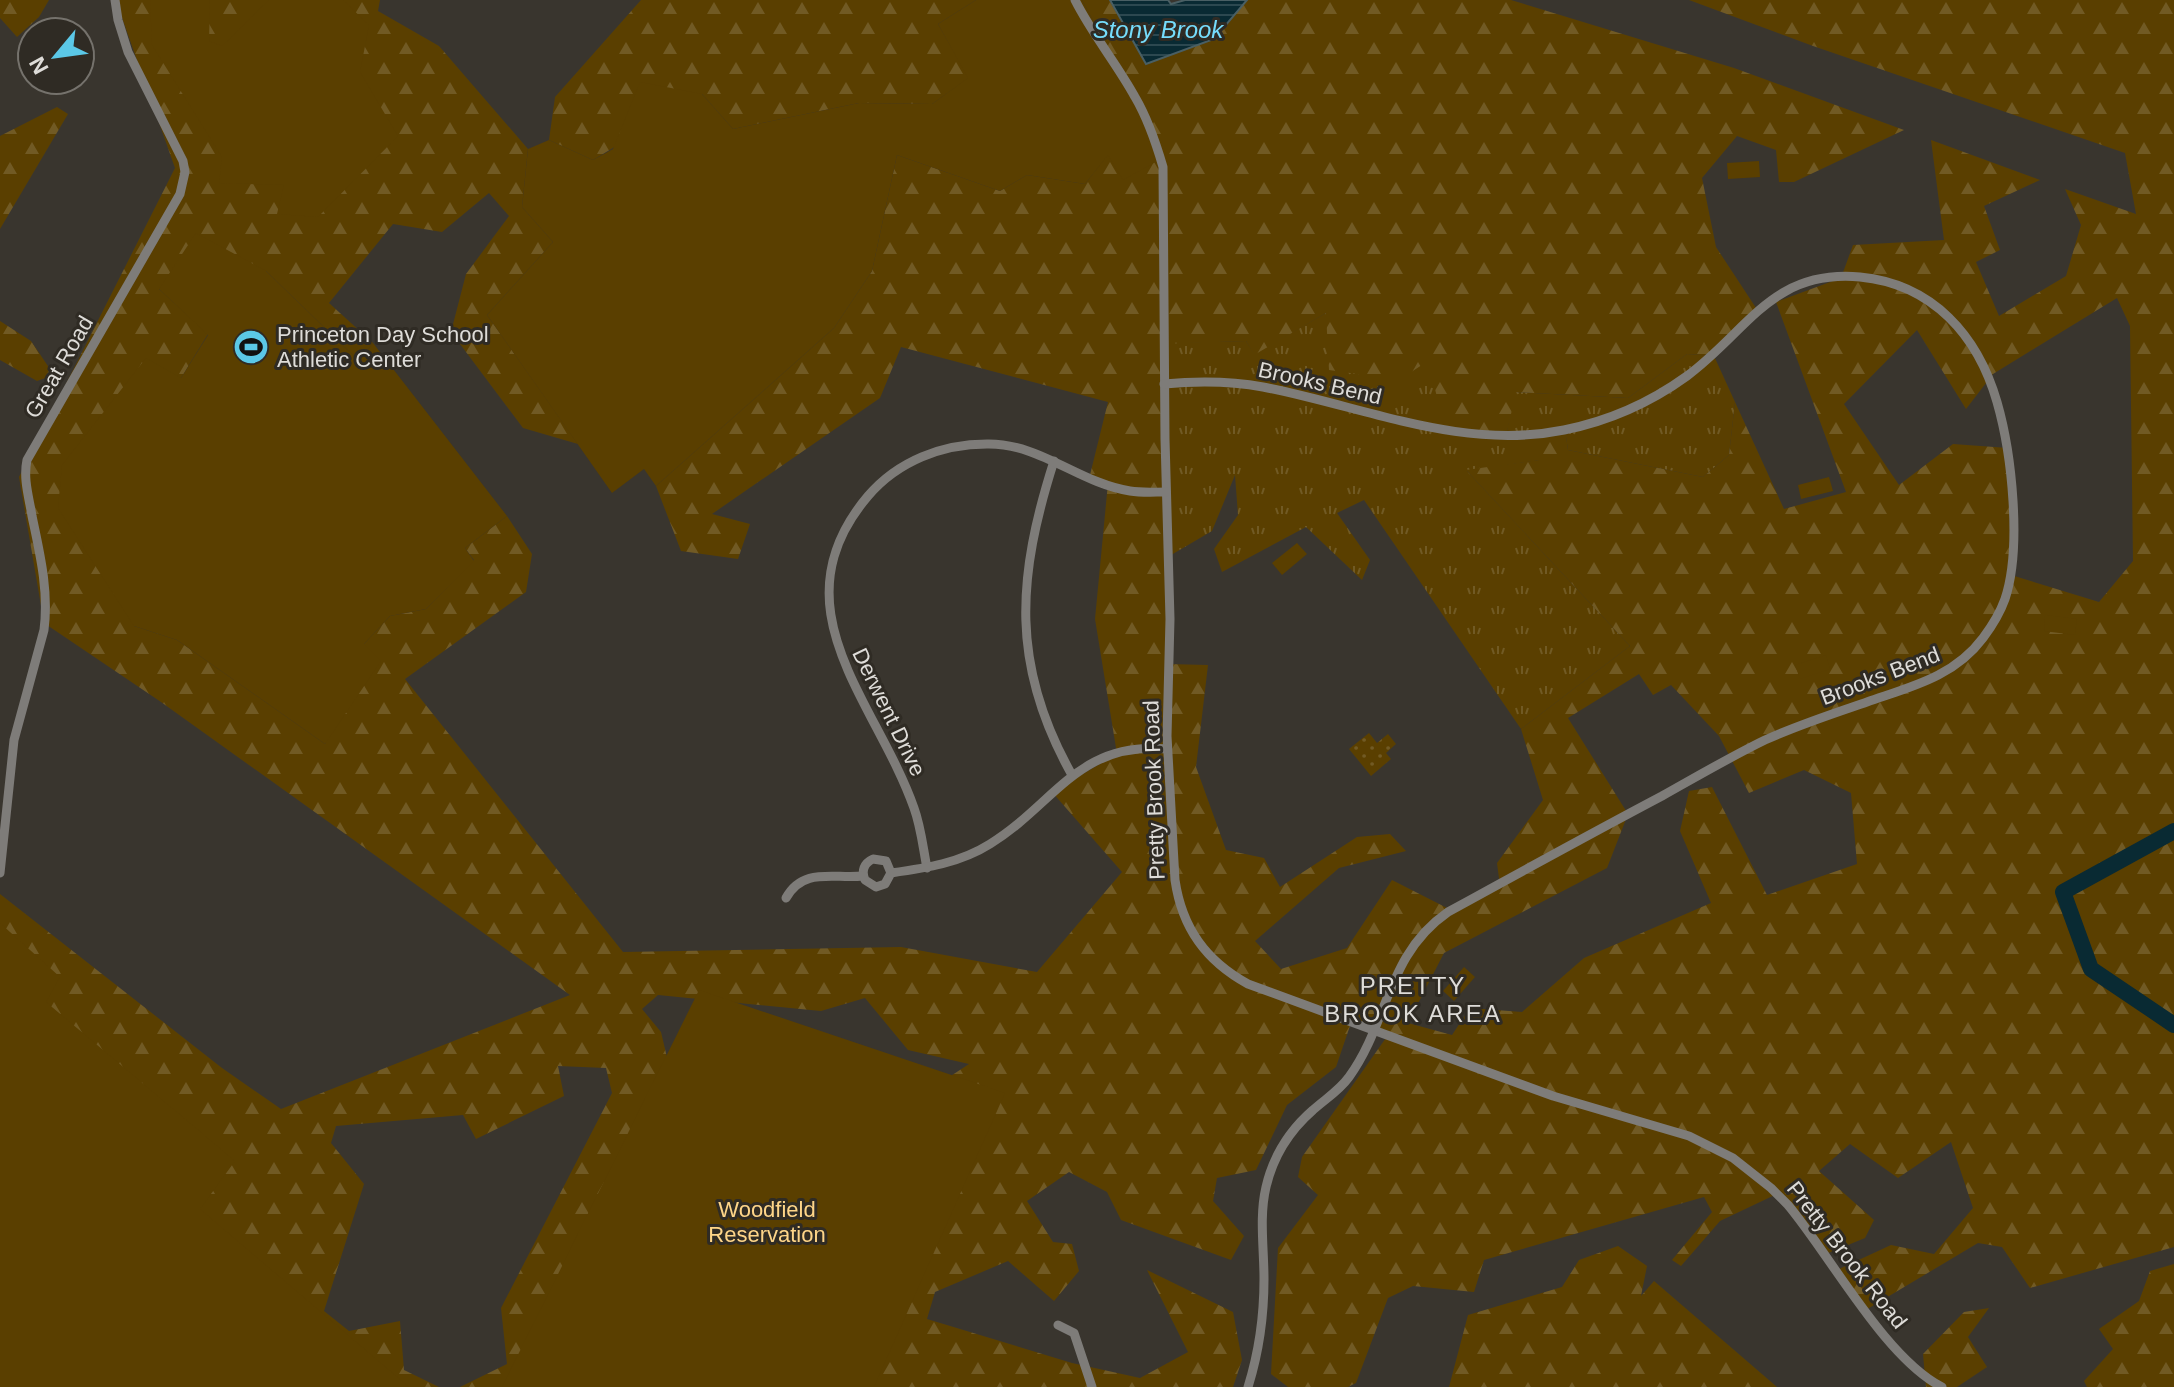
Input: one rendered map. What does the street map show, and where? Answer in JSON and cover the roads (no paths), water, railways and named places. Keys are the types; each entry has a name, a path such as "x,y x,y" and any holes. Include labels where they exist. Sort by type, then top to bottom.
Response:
{"street":[{"name":"Great Road","path":"0,873 14,740 44,630 46,612 44,577 25,478 27,460 184,184 185,172 179,151 128,52 115,0"},
{"name":"Pretty Brook Road","path":"1075,0 1140,105 1163,167 1170,619 1167,749 1177,897 1190,932 1217,964 1248,984 1576,1104 1689,1136 1733,1158 1788,1205 1877,1325 1934,1385"},
{"name":"Brooks Bend","path":"1164,384 1218,382 1264,387 1461,433 1510,436 1551,432 1604,419 1641,404 1688,375 1717,351 1750,315 1780,294 1812,281 1846,276 1880,280 1897,285 1946,314 1971,341 1989,373 2007,449 2014,529 2009,585 2002,608 1972,652 1946,672 1761,742 1448,912 1422,932 1412,944 1348,1079 1300,1123 1288,1137 1272,1167 1263,1211 1261,1329 1249,1387"},
{"name":"Derwent Drive","path":"927,868 914,806 835,641 829,604 836,553 850,521 887,478 919,458 955,446 993,443 1030,450 1128,491 1166,492"},
{"path":"1054,461 1033,531 1028,562 1026,618 1028,649 1039,703 1056,746 1072,775"},
{"path":"891,873 953,861 990,844 1072,775 1113,754 1167,749"},
{"path":"873,859 886,861 891,873 888,881 876,887 863,876 864,867 873,859"},
{"path":"786,898 793,884 812,876 863,876"},
{"path":"1058,1325 1074,1333 1092,1387"}],"water":[{"name":"Stony Brook","path":"1110,0 1168,0 1171,4 1185,0 1247,0 1214,39 1146,64"}],"waterway":[{"name":"Stony Brook","path":"2174,831 2063,892 2091,969 2174,1025"}],"place":[{"name":"Princeton Day School Athletic Center","path":"251,347"}],"district":[{"name":"PRETTY BROOK AREA","path":"1413,999"}],"park label":[{"name":"Woodfield Reservation","path":"767,1222"}]}
